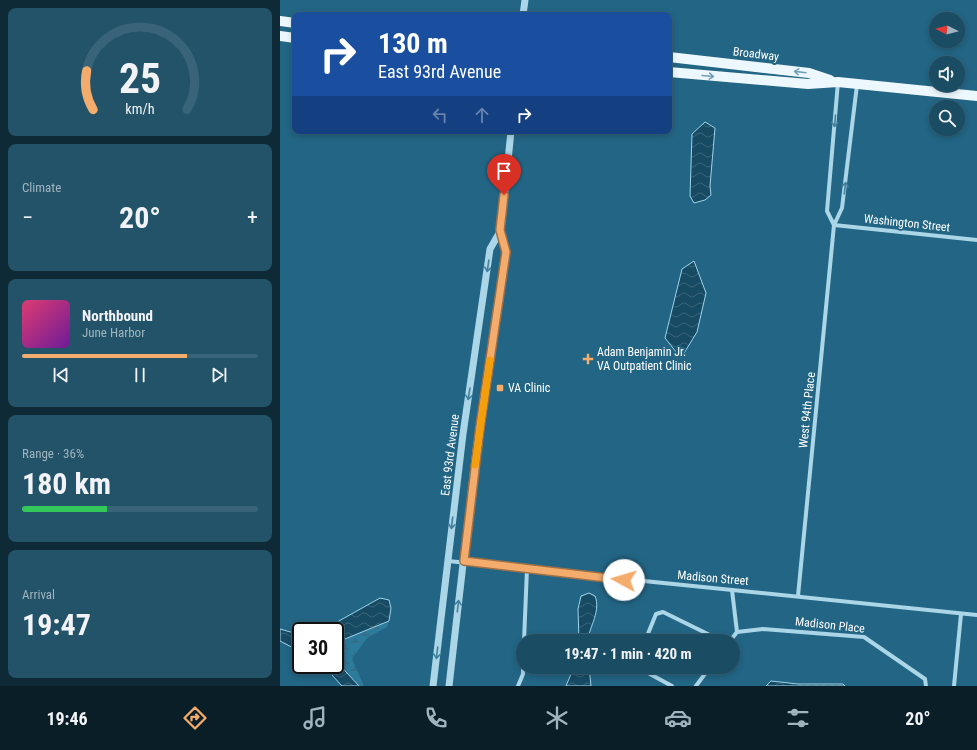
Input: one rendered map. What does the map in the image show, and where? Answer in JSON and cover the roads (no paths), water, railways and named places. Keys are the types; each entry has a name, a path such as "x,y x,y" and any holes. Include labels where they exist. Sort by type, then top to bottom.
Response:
{"main road":[{"path":"280,21 292,22"},
{"path":"280,36 292,38"},
{"name":"Broadway","path":"672,57 809,73 838,82"},
{"name":"Broadway","path":"672,72 808,84 838,82 977,96"}],"street":[{"path":"523,12 525,0"},
{"name":"West 94th Place","path":"834,225 827,211 838,82"},
{"name":"West 94th Place","path":"798,596 834,225 842,208 857,84"},
{"name":"East 93rd Avenue","path":"434,686 463,434 490,249 500,230 511,134"},
{"name":"Washington Street","path":"834,225 977,240"},
{"name":"East 93rd Avenue","path":"449,686 476,451 506,252 500,230"},
{"name":"Madison Street","path":"448,561 464,561 977,615"},
{"path":"524,634 527,568"},
{"path":"732,590 736,632"},
{"path":"648,634 656,614 663,612 708,634"},
{"path":"954,686 961,614"},
{"name":"Madison Place","path":"736,632 764,629 864,636 925,678 926,686"},
{"path":"518,686 523,674"},
{"path":"650,674 672,686"},
{"path":"696,686 705,674"}],"water":[{"path":"705,122 715,128 710,186 711,195 705,200 694,203 690,196 692,134"},
{"path":"694,261 706,293 697,332 681,358 665,338 682,269"},
{"path":"589,593 595,596 597,601 596,613 589,634 579,634 578,609 581,596"},
{"path":"380,598 389,600 391,608 389,621 344,639 344,622 337,622"},
{"path":"280,629 292,632 292,647 280,641"},
{"path":"344,670 359,686 342,686 331,674 344,674"},
{"path":"571,674 590,674 591,686 566,686"},
{"path":"771,681 798,684 843,684 845,686 766,686"}],"place":[{"name":"Adam Benjamin Jr. VA Outpatient Clinic","path":"588,359"},
{"name":"VA Clinic","path":"500,388"}]}
